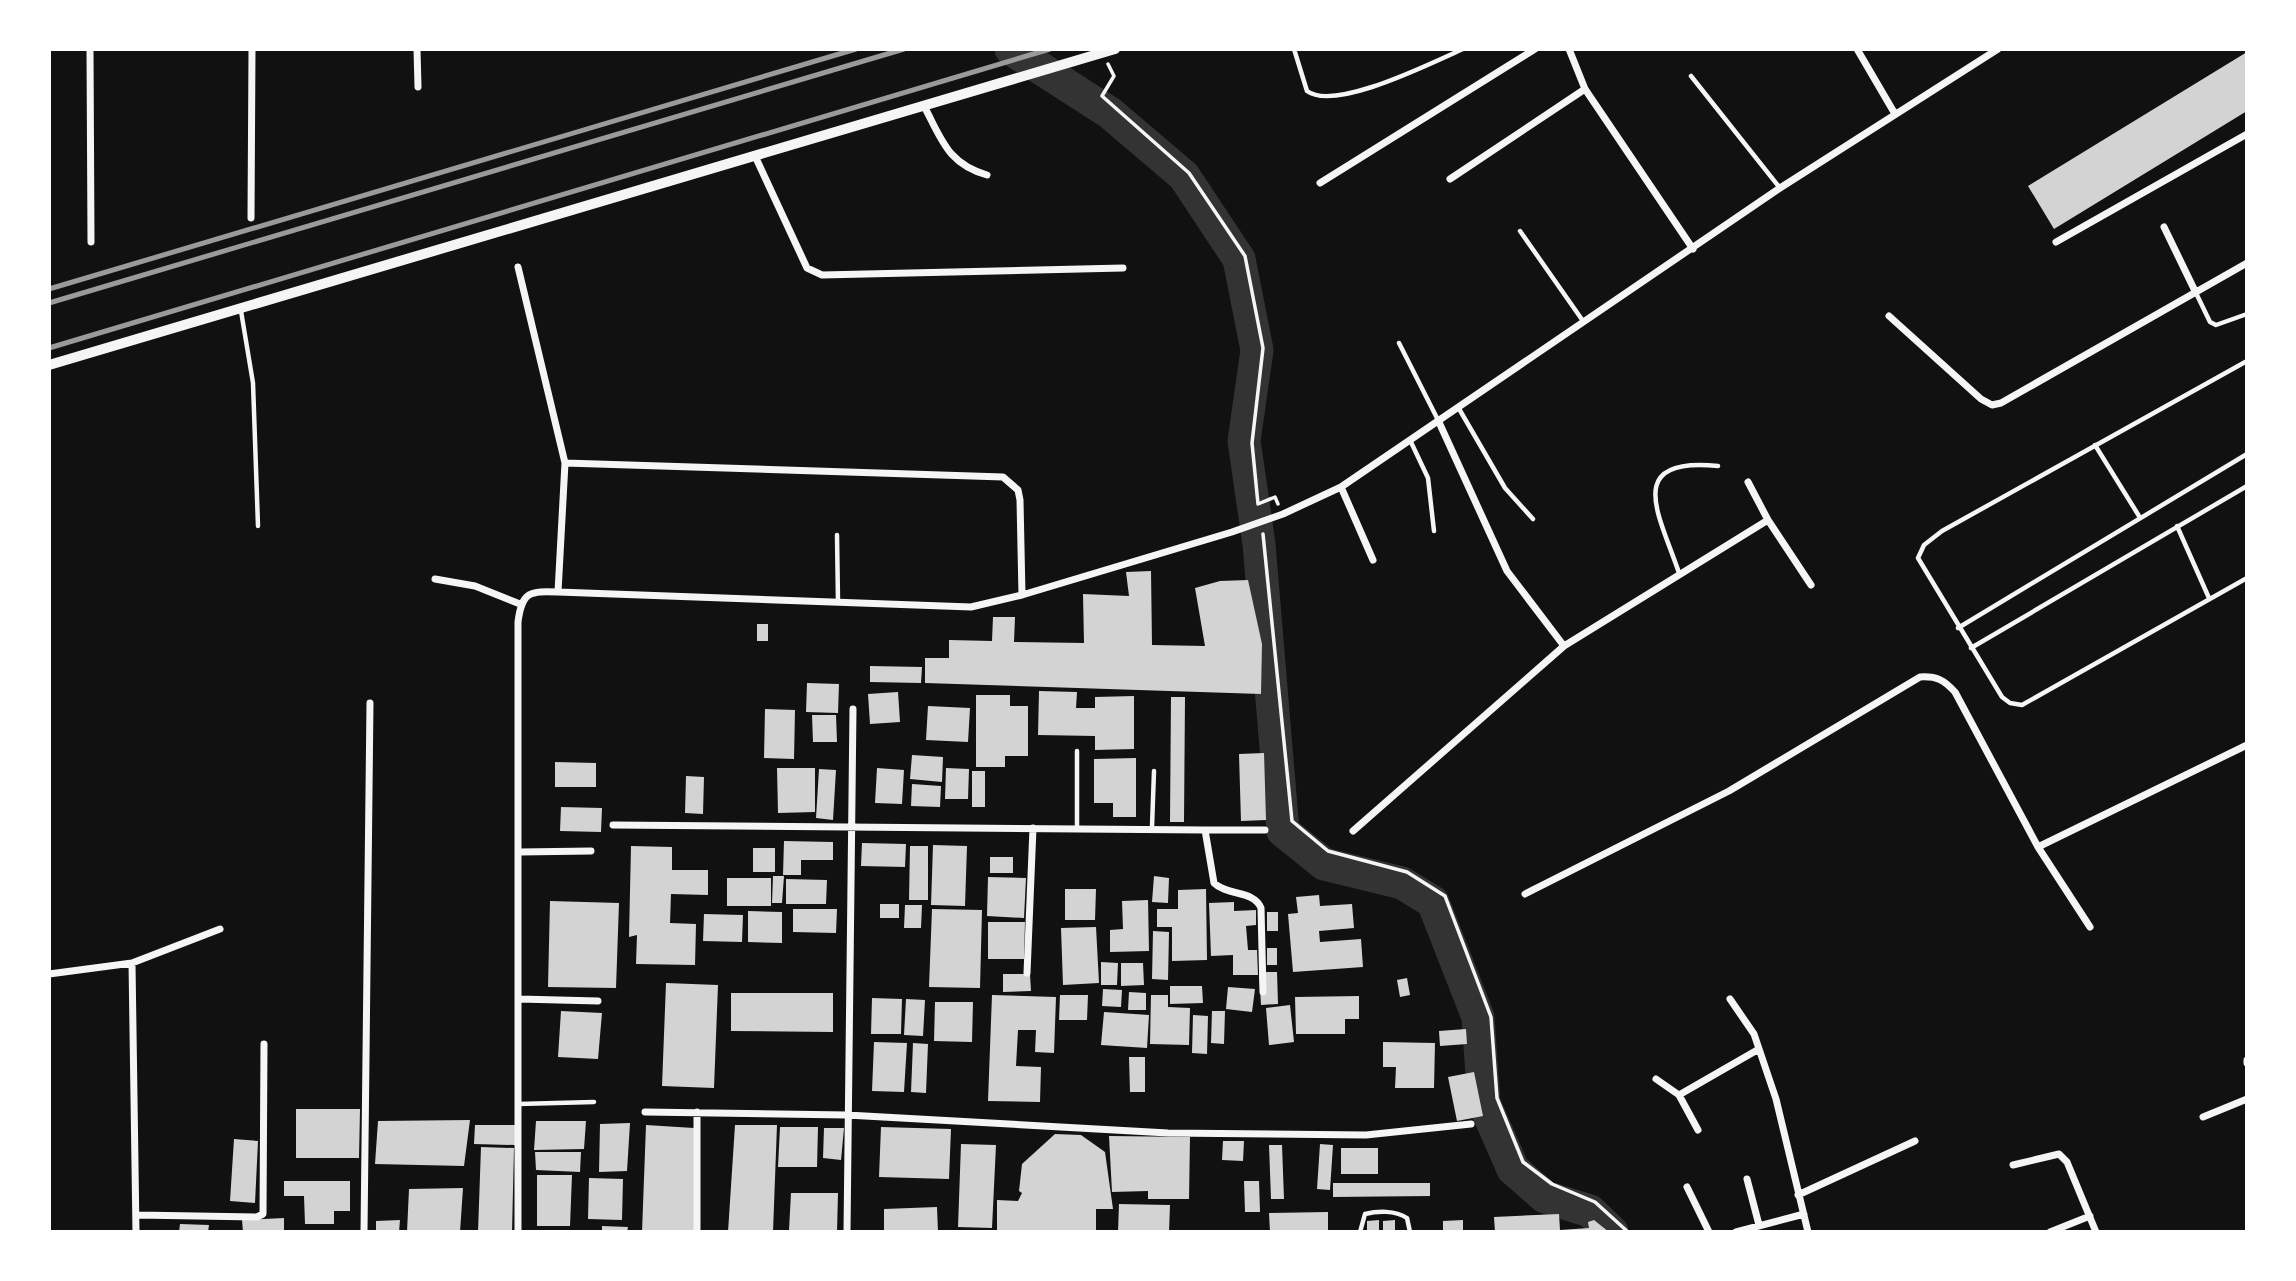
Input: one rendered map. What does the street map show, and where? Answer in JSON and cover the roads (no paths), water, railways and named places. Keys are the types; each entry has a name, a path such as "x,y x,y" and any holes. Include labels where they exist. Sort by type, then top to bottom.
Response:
{"street":[{"path":"90,49 91,242"},
{"path":"251,49 251,218"},
{"path":"417,49 418,87"},
{"path":"49,365 1115,49"},
{"path":"1320,183 1535,49"},
{"path":"1569,49 1585,89 1693,248"},
{"path":"1857,49 1895,114"},
{"path":"518,1232 520,604 527,595 538,591 971,607 1022,595 1232,532 1261,526 1341,487 1780,188 1998,49"},
{"path":"1450,179 1585,89"},
{"path":"924,106 949,154 966,169 987,175"},
{"path":"2056,242 2247,134"},
{"path":"755,156 807,268 822,275 1123,268"},
{"path":"2164,227 2195,290"},
{"path":"1889,316 1981,399 1992,405 2001,403 2160,315 2195,290 2247,263"},
{"path":"518,267 565,463 558,592"},
{"path":"1438,420 1507,570 1564,646"},
{"path":"565,463 1003,477 1018,490 1020,500 1022,595"},
{"path":"1748,482 1768,520 1811,585"},
{"path":"1341,487 1373,560"},
{"path":"1353,831 1564,646 1768,520"},
{"path":"435,579 475,586 520,604"},
{"path":"1525,894 1729,791 1920,677 1945,680 1955,692 2038,848 2091,927"},
{"path":"364,1232 370,704"},
{"path":"847,1232 853,709"},
{"path":"2038,848 2247,745"},
{"path":"613,825 1152,827 1265,830"},
{"path":"1027,973 1033,828"},
{"path":"1205,830 1214,883 1225,891 1259,902 1263,992"},
{"path":"520,852 591,851"},
{"path":"49,974 132,963 220,929"},
{"path":"132,963 136,1232"},
{"path":"519,999 598,1000"},
{"path":"1730,999 1754,1034 1776,1099 1808,1232"},
{"path":"137,1214 257,1217 263,1214 264,1044"},
{"path":"1679,1095 1759,1049"},
{"path":"1656,1079 1679,1095 1698,1130"},
{"path":"2203,1117 2247,1100"},
{"path":"645,1112 848,1115 1168,1133 1366,1135 1471,1124"},
{"path":"697,1112 697,1232"},
{"path":"1798,1195 1915,1141"},
{"path":"2012,1165 2059,1154 2067,1162 2096,1232"},
{"path":"1746,1179 1759,1225"},
{"path":"1687,1187 1709,1232"},
{"path":"1736,1232 1804,1214"},
{"path":"2050,1232 2090,1216"}],"lane":[{"path":"1294,49 1307,91 1320,96 1358,93 1464,49"},
{"path":"1691,76 1780,188"},
{"path":"1520,231 1583,322"},
{"path":"2195,290 2210,322 2223,325 2247,314"},
{"path":"241,308 253,383 258,526"},
{"path":"1399,343 1438,420"},
{"path":"2247,361 1942,531 1924,545 1919,553 1919,563 2002,697 2010,704 2022,705 2247,578"},
{"path":"1458,407 1505,488 1533,519"},
{"path":"1409,439 1427,478 1434,531"},
{"path":"2095,445 2139,516"},
{"path":"1958,628 2139,516 2247,454"},
{"path":"1679,573 1654,499 1656,482 1662,473 1671,468 1696,463 1718,466"},
{"path":"1971,648 2247,486"},
{"path":"2177,526 2209,598"},
{"path":"837,536 838,602"},
{"path":"1077,751 1077,827"},
{"path":"1152,827 1154,771"},
{"path":"518,1104 594,1102"},
{"path":"1360,1232 1365,1214 1376,1212 1399,1213 1407,1218 1410,1232"}],"waterway":[{"path":"1011,49 1110,113 1184,176 1239,259 1257,350 1244,441 1259,544 1283,831 1324,864 1402,883 1433,902 1478,1017 1484,1103 1513,1169 1545,1197 1590,1211 1612,1232"}],"railway":[{"path":"49,289 856,49"},
{"path":"49,303 904,49"},
{"path":"49,348 1050,49"}]}
